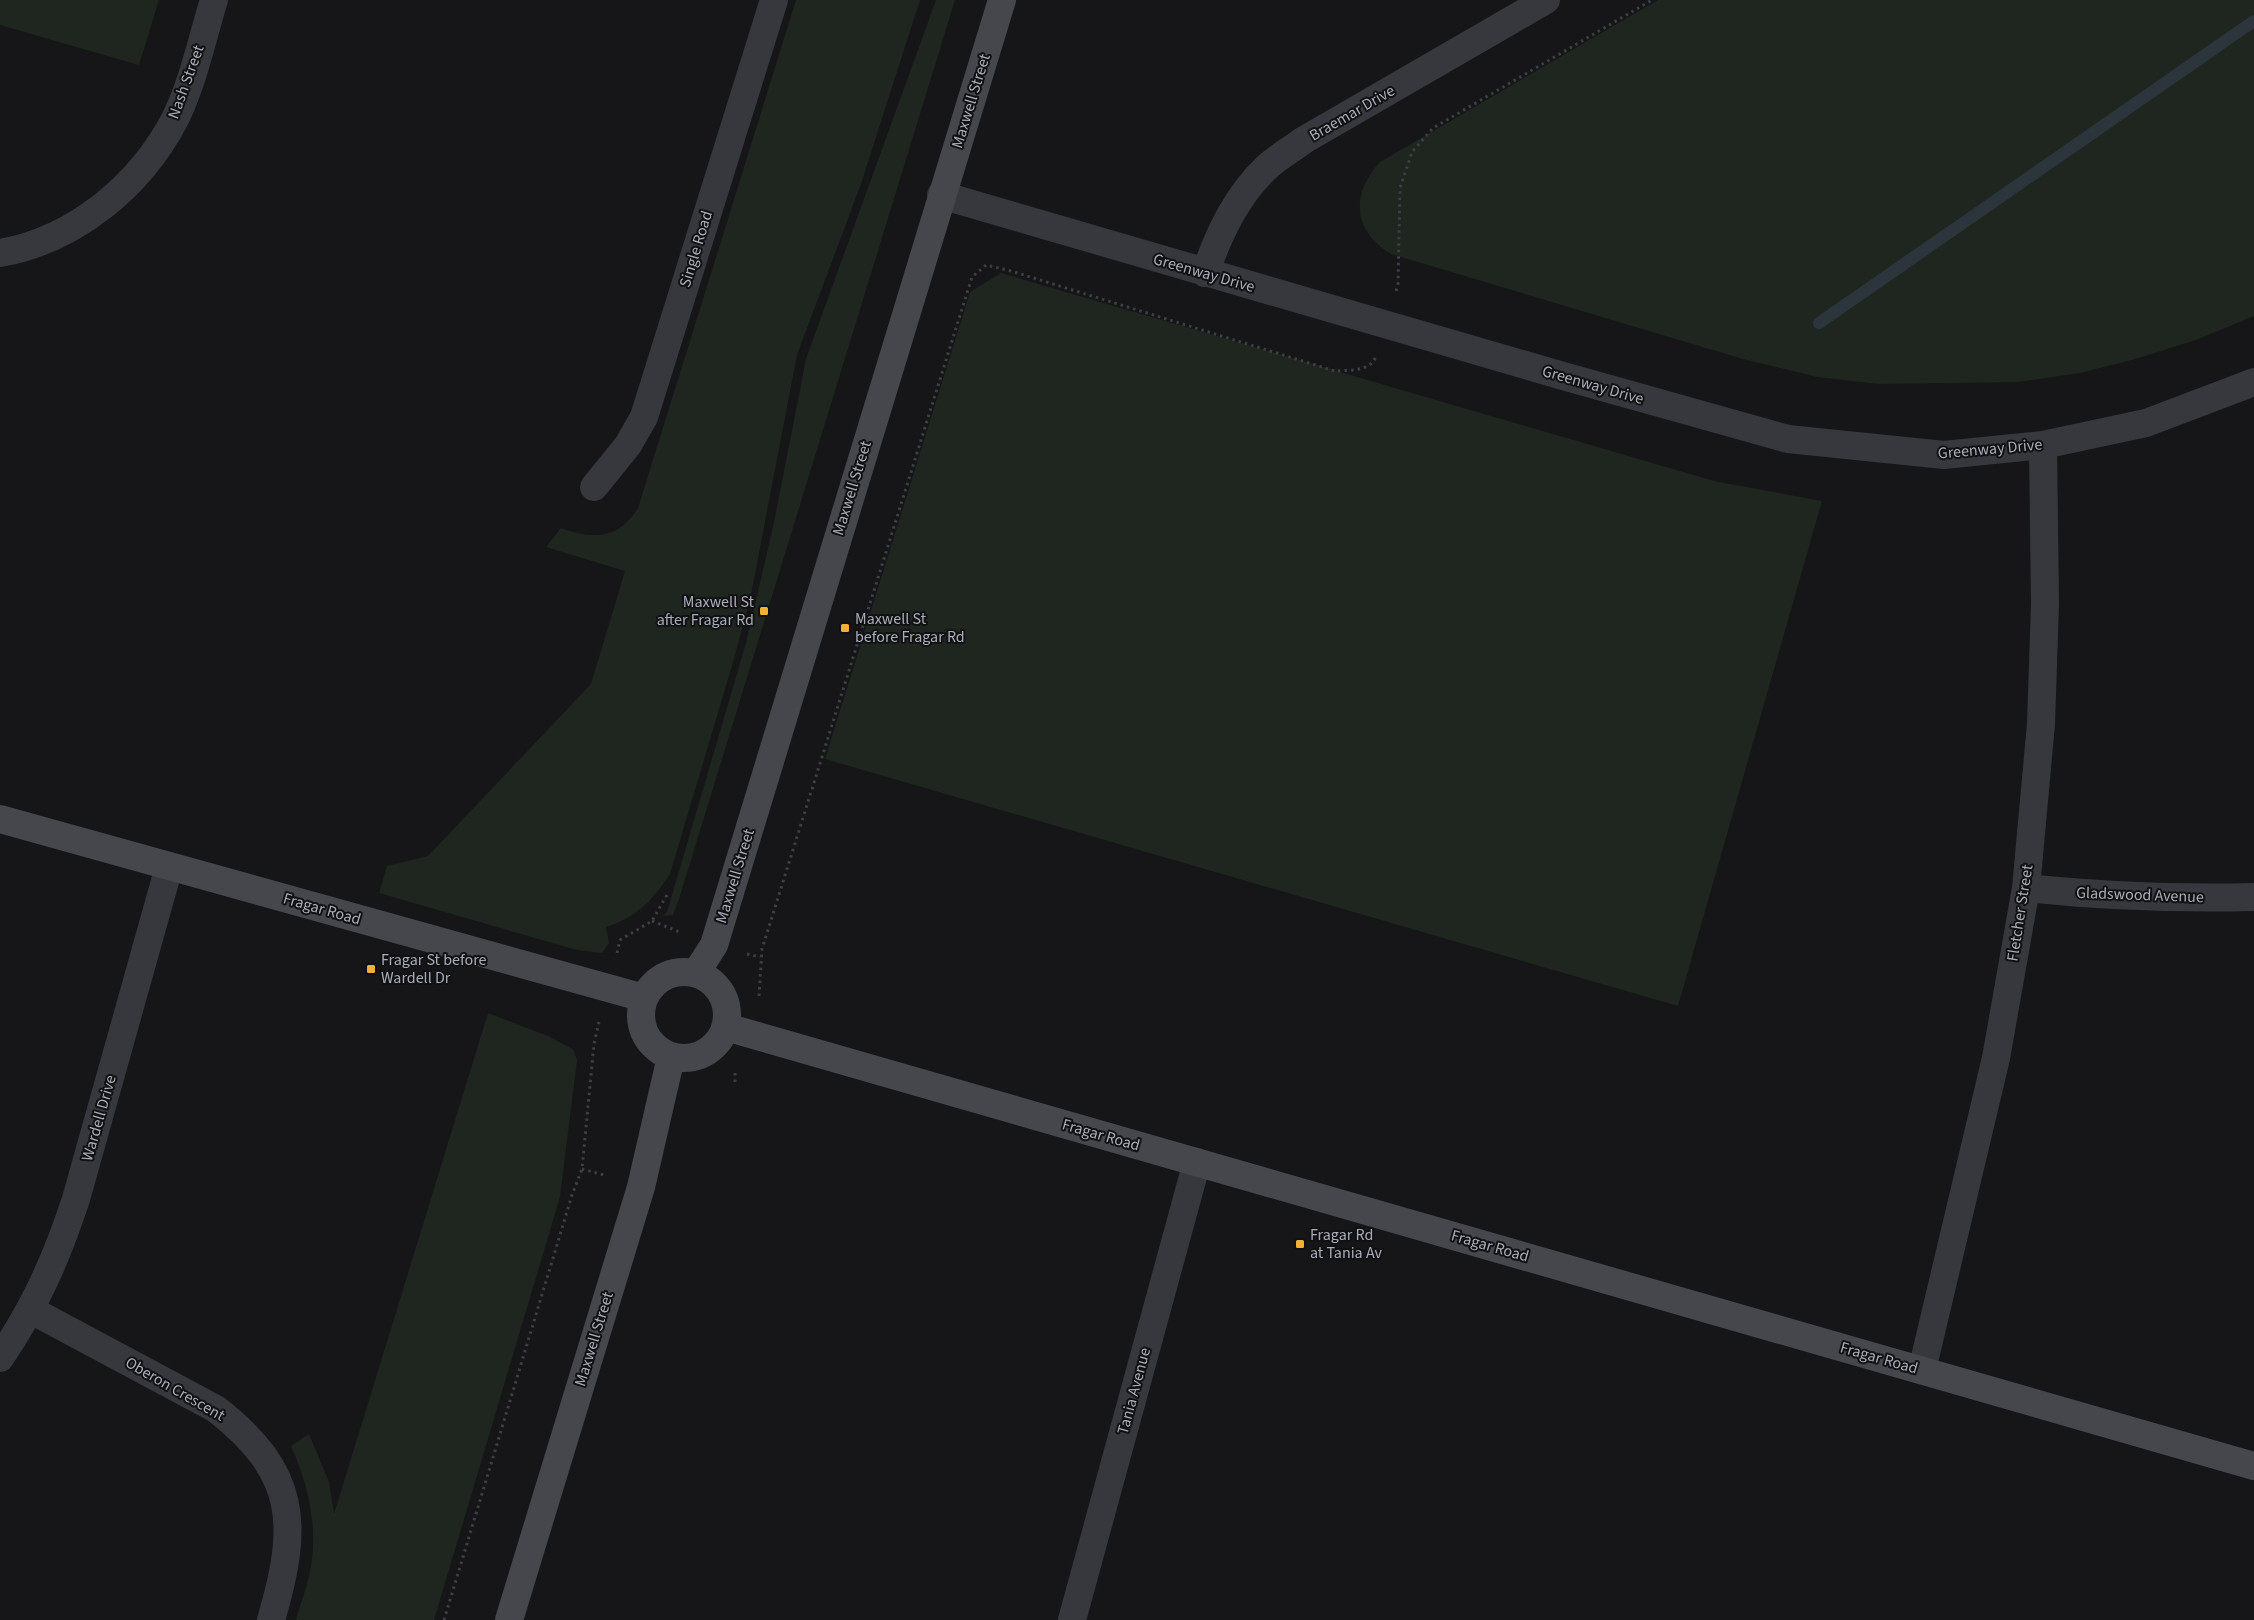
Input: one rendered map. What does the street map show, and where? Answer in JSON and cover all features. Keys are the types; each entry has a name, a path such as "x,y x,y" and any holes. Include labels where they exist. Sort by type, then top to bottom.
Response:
{"street":[{"name":"Nash Street","path":"0,253 44,240 77,224 102,207 142,168 175,118 214,0"},
{"name":"Single Road","path":"594,487 628,445 644,417 774,0"},
{"name":"Maxwell Street","path":"696,973 714,945 941,195 1002,0"},
{"name":"Braemar Drive","path":"1206,273 1217,238 1238,200 1267,167 1304,140 1546,0"},
{"name":"Greenway Drive","path":"941,195 1788,440 1944,455 2043,445 2146,423 2254,382"},
{"name":"Fletcher Street","path":"1922,1370 1996,1058 2026,888 2041,724 2045,604 2043,445"},
{"name":"Fragar Road","path":"0,819 644,998"},
{"name":"Wardell Drive","path":"0,1358 32,1310 60,1249 76,1199 169,867"},
{"name":"Gladswood Avenue","path":"2026,888 2104,896 2190,899 2254,897"},
{"path":"684,971 696,973 714,984 725,1000 728,1014 726,1027 720,1040 710,1050 698,1057 684,1059 671,1057 658,1050 648,1040 642,1027 641,1013 644,998 650,987 660,979 684,971"},
{"name":"Fragar Road","path":"726,1027 2254,1466"},
{"name":"Maxwell Street","path":"509,1620 641,1187 671,1057"},
{"name":"Tania Avenue","path":"1072,1620 1196,1162"},
{"name":"Oberon Crescent","path":"32,1310 216,1409 240,1428 259,1448 274,1470 284,1496 289,1527 287,1560 271,1620"}],"path":[{"path":"1398,284 1400,188 1412,152 1433,128 1652,0"},
{"path":"759,996 760,957 972,277 986,265 1011,271 1335,371 1363,368 1374,360"},
{"path":"620,940 652,921 668,894"},
{"path":"444,1620 572,1195 582,1169 594,1044"},
{"path":"735,1071 735,1082"},
{"path":"582,1169 604,1176"}],"shaded area":[{"path":"0,0 159,0 139,65 0,25"},
{"path":"796,0 920,0 861,184 797,355 750,600 670,874 643,907 626,919 606,927 609,943 602,953 577,950 379,893 387,866 428,856 591,684 625,571 546,547 561,528 594,535 614,531 631,518 638,508"},
{"path":"936,0 955,0 679,899 673,915 662,916 667,912 746,643 773,527 806,359"},
{"path":"1658,0 2254,0 2254,316 2196,340 2132,360 2080,373 2018,382 1879,384 1817,377 1743,359 1391,254 1378,245 1369,235 1360,212 1360,200 1370,174 1380,162"},
{"path":"1001,273 1714,481 1822,501 1678,1006 825,759 970,292"},
{"path":"488,1013 548,1036 573,1049 577,1060 560,1197 434,1620 296,1620 309,1577 313,1539 307,1491 291,1446 309,1434 329,1482 334,1514"}],"waterway":[{"path":"1819,323 2254,21"}],"place":[{"name":"Maxwell St after Fragar Rd","path":"764,611"},
{"name":"Maxwell St before Fragar Rd","path":"845,628"},
{"name":"Fragar St before Wardell Dr","path":"371,969"},
{"name":"Fragar Rd at Tania Av","path":"1300,1244"}]}
